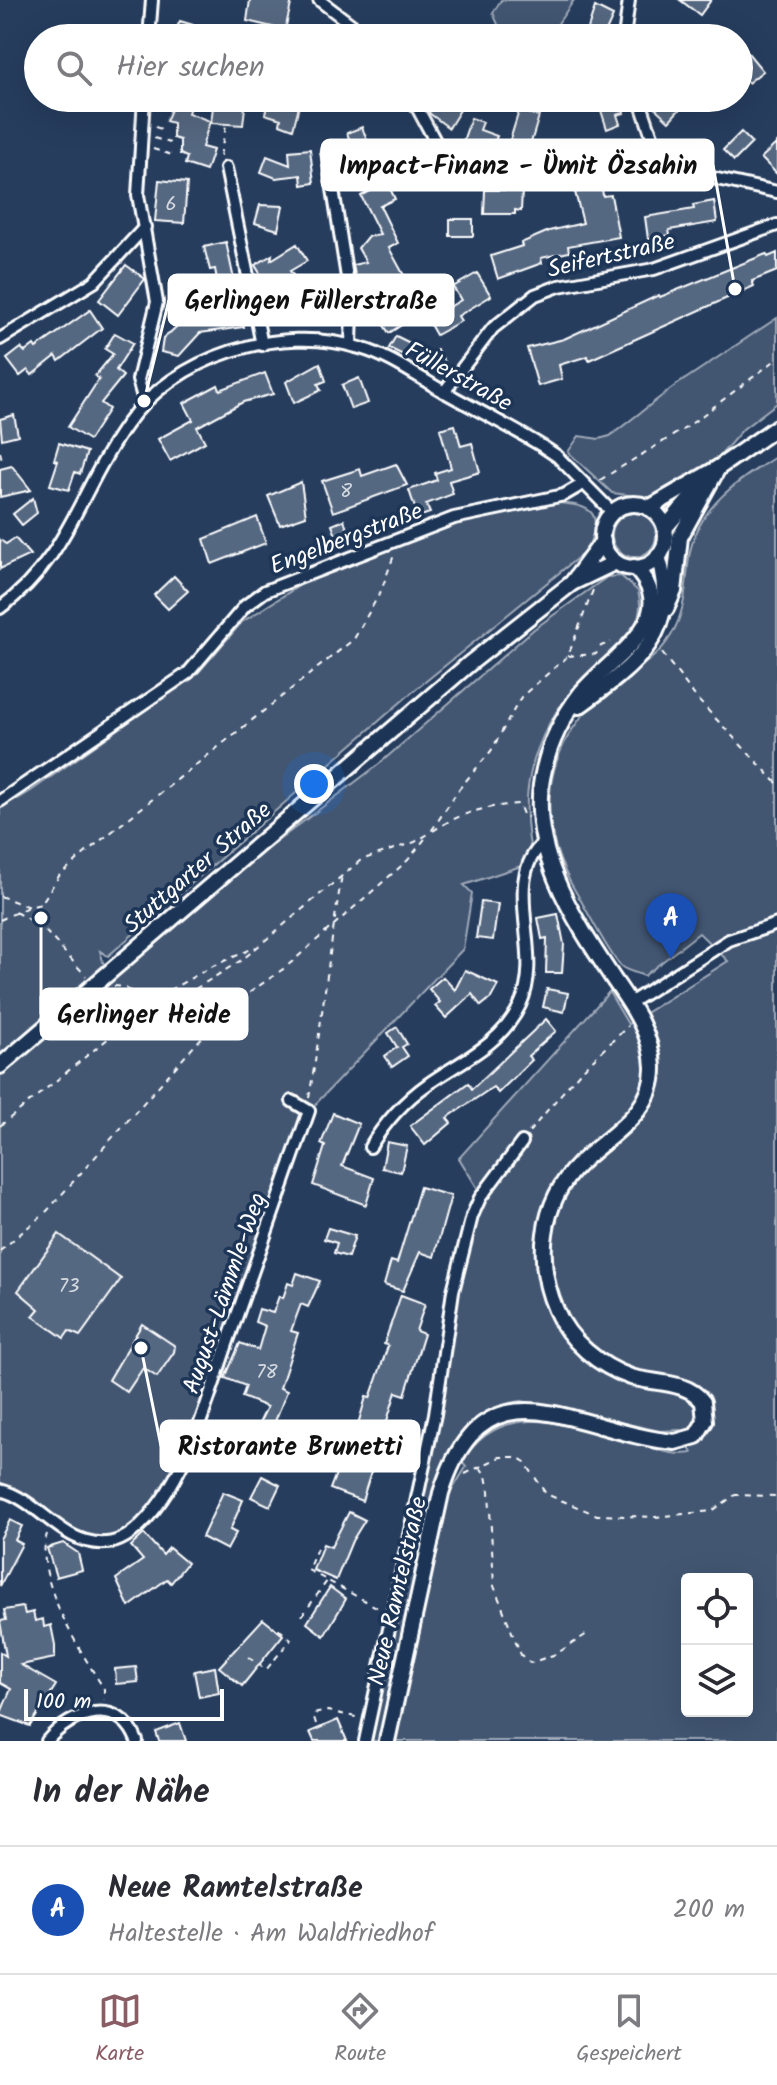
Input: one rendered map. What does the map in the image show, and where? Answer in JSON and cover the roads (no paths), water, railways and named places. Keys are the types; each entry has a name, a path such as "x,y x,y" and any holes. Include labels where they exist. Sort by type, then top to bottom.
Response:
{"main road":[{"path":"649,508 718,468 777,427"},
{"path":"665,528 649,508 634,504 613,513 604,526 603,541 607,553 616,562 634,567 658,556 665,543 665,528 674,514 718,468"},
{"path":"663,613 674,591 680,537 718,468"},
{"name":"Stuttgarter Straße","path":"572,583 603,541"},
{"name":"Neue Ramtelstraße","path":"569,713 651,645 663,613 658,556"},
{"name":"Stuttgarter Straße","path":"0,1066 405,717 572,583 616,562"},
{"name":"Neue Ramtelstraße","path":"387,1741 448,1471 472,1433 486,1422 518,1411 557,1414 667,1442 692,1439 703,1427 705,1406 696,1395 685,1388 613,1370 580,1345 556,1312 544,1273 545,1230 557,1194 580,1163 633,1116 649,1092 652,1052 639,1019 576,919 558,884 539,819 542,778 554,739 589,684 624,654 645,626 650,607 645,581 634,567"}],"street":[{"path":"150,24 152,0"},
{"path":"319,0 351,24"},
{"path":"626,24 629,0"},
{"path":"143,112 138,195 157,302 138,380 144,401"},
{"path":"420,112 441,152 456,163 475,170 561,178 663,169 777,192"},
{"path":"644,112 663,169"},
{"path":"327,151 352,309 351,345"},
{"path":"226,168 262,345"},
{"name":"Seifertstraße","path":"444,392 486,336 508,313 535,295 559,286 671,264 777,225"},
{"path":"0,339 94,282 145,227"},
{"name":"Füllerstraße","path":"0,608 31,583 58,550 111,448 144,401 203,361 262,345 303,342 351,345 391,361 542,446 613,513"},
{"name":"Engelbergstraße","path":"0,801 180,680 256,596 471,513 564,495 583,484"},
{"path":"370,1147 405,1104 426,1085 478,1054 510,1022 520,1006 529,983 530,961 524,873 529,856 544,842"},
{"path":"630,1003 729,940 777,924"},
{"name":"August-Lämmle-Weg","path":"0,1490 13,1493 50,1522 82,1541 109,1544 129,1533 151,1513 175,1478 193,1441 309,1111 292,1101"},
{"path":"365,1741 435,1414 453,1291 472,1216 480,1198 522,1142"},
{"path":"47,1741 68,1719 87,1712 103,1713 121,1721 137,1741"}],"place":[{"name":"Impact-Finanz - Ümit Özsahin","path":"735,289"},
{"name":"Gerlingen Füllerstraße","path":"144,401"},
{"name":"Gerlinger Heide","path":"41,918"},
{"name":"Neue Ramtelstraße","path":"671,959"},
{"name":"Ristorante Brunetti","path":"141,1348"}]}
